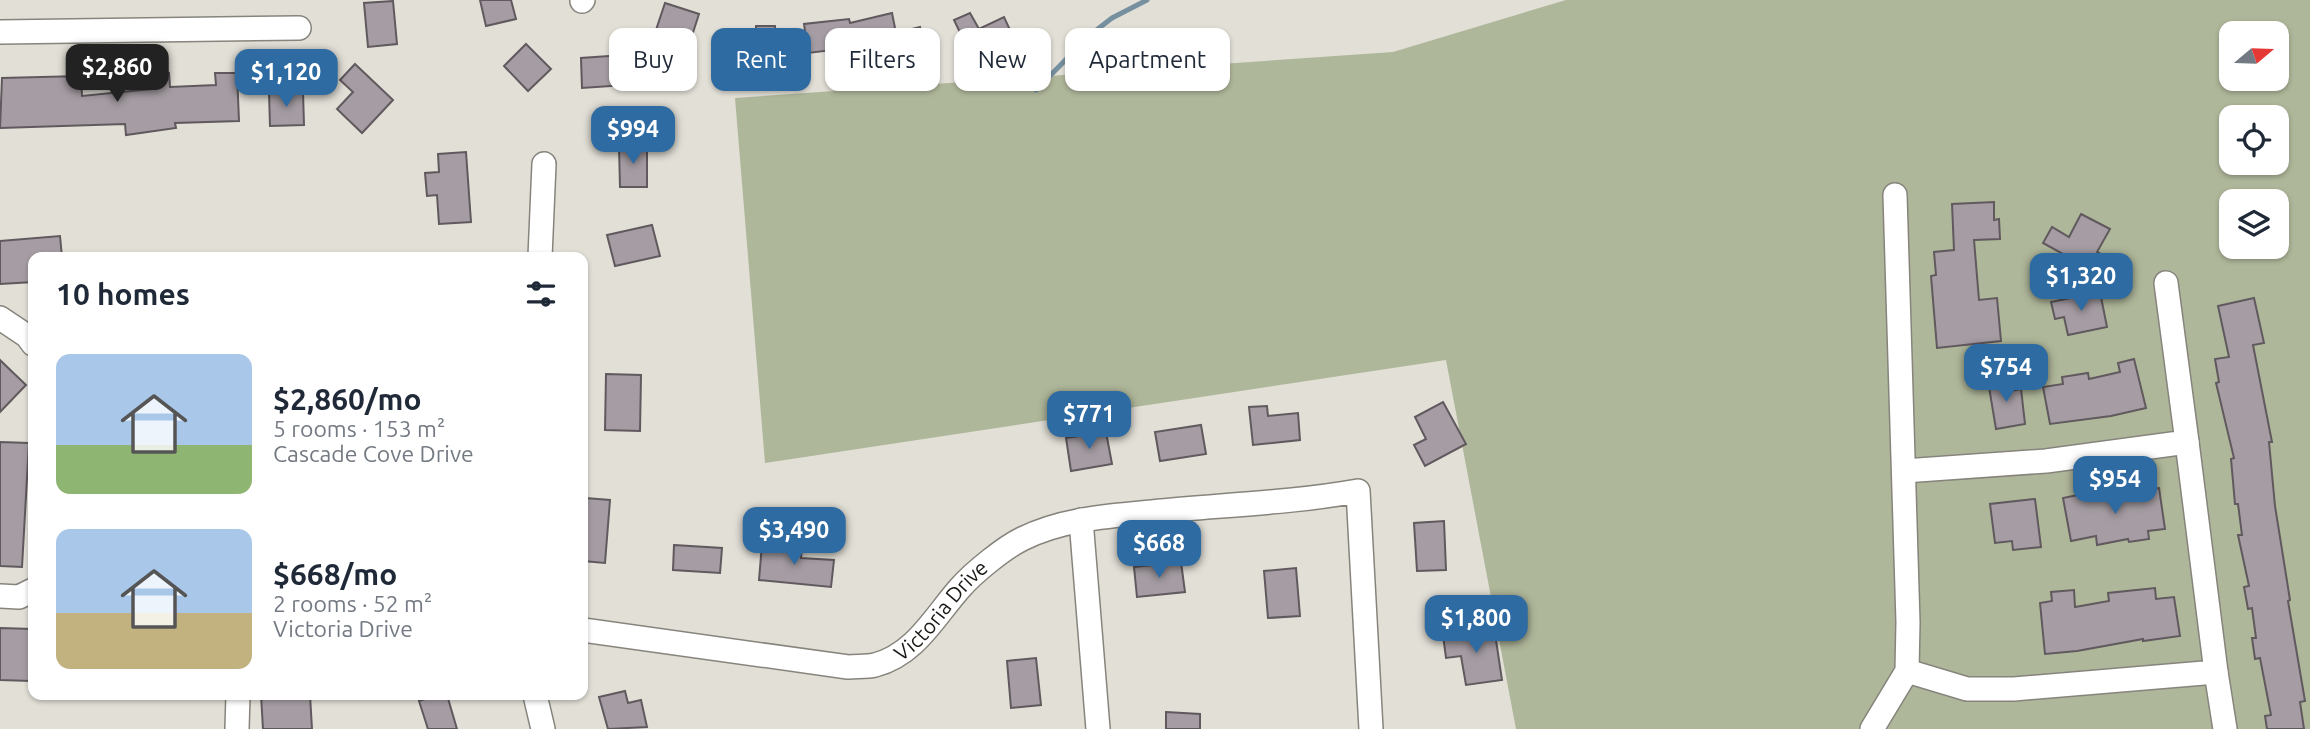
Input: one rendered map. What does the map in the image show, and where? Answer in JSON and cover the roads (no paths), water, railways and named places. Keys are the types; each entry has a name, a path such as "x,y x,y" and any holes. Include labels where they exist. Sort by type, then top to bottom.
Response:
{"street":[{"path":"0,32 299,28"},
{"path":"540,252 544,164"},
{"path":"1872,729 1907,671 1908,622 1895,195"},
{"path":"2166,283 2225,729"},
{"path":"0,317 28,337"},
{"path":"1903,471 2046,461 2187,442"},
{"name":"Victoria Drive","path":"588,631 848,667 875,664 905,649 933,625 961,587 1020,540 1054,526 1082,520 1218,505 1320,498 1358,491 1371,729"},
{"path":"1082,520 1098,729"},
{"path":"0,596 19,597 28,592"},
{"path":"1907,671 1967,690 2014,689 2216,672"},
{"path":"237,729 238,700"},
{"path":"536,700 543,729"}],"waterway":[{"path":"1051,75 1090,35 1112,18 1147,0"}]}
